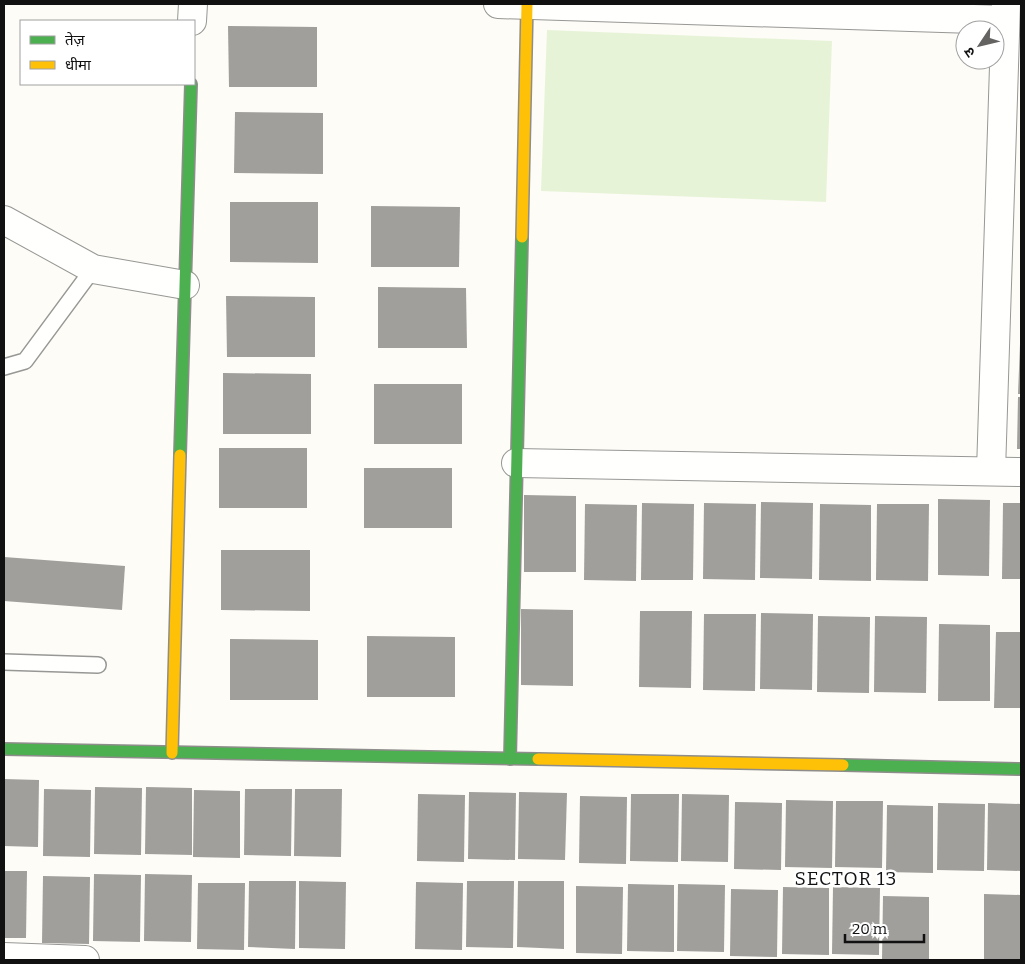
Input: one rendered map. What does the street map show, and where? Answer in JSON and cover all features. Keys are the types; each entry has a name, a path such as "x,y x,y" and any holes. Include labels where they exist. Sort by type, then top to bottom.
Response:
{"street":[{"path":"192,20 193,4"},
{"path":"498,4 1006,12 991,472"},
{"path":"510,759 527,5"},
{"path":"172,753 191,85"},
{"path":"4,220 93,269 185,286"},
{"path":"516,463 1021,472"},
{"path":"4,749 1021,769"},
{"path":"4,957 85,960"}],"lane":[{"path":"4,366 25,360 93,269"},
{"path":"4,662 98,665"}],"green space":[{"path":"547,30 832,41 826,202 541,191"}],"building":[{"path":"228,26 317,27 317,87 229,87"},
{"path":"235,112 323,113 323,174 234,173"},
{"path":"230,202 318,202 318,263 230,262"},
{"path":"371,206 460,207 459,267 371,267"},
{"path":"378,287 466,288 467,348 378,348"},
{"path":"226,296 315,297 315,357 227,357"},
{"path":"1020,344 1021,394 1018,394"},
{"path":"223,373 311,374 311,434 223,434"},
{"path":"374,384 462,384 462,444 374,444"},
{"path":"1018,397 1021,397 1021,449 1017,449"},
{"path":"219,448 307,448 307,508 219,508"},
{"path":"364,468 452,468 452,528 364,528"},
{"path":"524,495 576,496 576,572 524,572"},
{"path":"938,499 990,500 989,576 938,575"},
{"path":"761,502 813,503 812,579 760,578"},
{"path":"642,503 694,504 693,580 641,580"},
{"path":"704,503 756,504 755,580 703,579"},
{"path":"1003,503 1021,503 1021,579 1002,579"},
{"path":"585,504 637,505 636,581 584,580"},
{"path":"820,504 871,505 871,581 819,580"},
{"path":"877,504 929,504 928,581 876,580"},
{"path":"221,550 310,550 310,611 221,610"},
{"path":"4,557 125,566 122,610 4,601"},
{"path":"521,609 573,610 573,686 521,685"},
{"path":"640,611 692,611 691,688 639,687"},
{"path":"761,613 813,614 812,690 760,689"},
{"path":"704,614 756,614 755,691 703,690"},
{"path":"818,616 870,617 869,693 817,692"},
{"path":"875,616 927,617 926,693 874,692"},
{"path":"939,624 990,625 990,701 938,701"},
{"path":"996,632 1021,632 1021,708 994,708"},
{"path":"367,636 455,637 455,697 367,697"},
{"path":"230,639 318,640 318,700 230,700"},
{"path":"4,779 39,780 38,847 4,846"},
{"path":"95,787 142,788 141,855 94,854"},
{"path":"146,787 192,788 192,855 145,854"},
{"path":"44,789 91,790 90,857 43,856"},
{"path":"245,789 292,789 291,856 244,855"},
{"path":"295,789 342,789 341,857 294,856"},
{"path":"194,790 240,791 240,858 193,857"},
{"path":"469,792 516,793 515,860 468,859"},
{"path":"519,792 567,793 565,860 518,859"},
{"path":"418,794 465,795 464,862 417,861"},
{"path":"631,794 679,794 678,862 630,861"},
{"path":"682,794 729,795 728,862 681,861"},
{"path":"580,796 627,797 626,864 579,863"},
{"path":"786,800 833,801 832,868 785,867"},
{"path":"836,801 883,801 882,868 835,867"},
{"path":"735,802 782,803 781,870 734,869"},
{"path":"938,803 985,804 984,871 937,870"},
{"path":"988,803 1021,804 1021,871 987,870"},
{"path":"887,805 933,806 933,873 886,872"},
{"path":"4,871 27,871 26,938 4,938"},
{"path":"94,874 141,875 140,942 93,941"},
{"path":"145,874 192,875 191,942 144,941"},
{"path":"43,876 90,877 89,944 42,943"},
{"path":"249,881 296,881 295,949 248,947"},
{"path":"299,881 346,882 345,949 299,948"},
{"path":"467,881 514,881 513,948 466,947"},
{"path":"518,881 564,881 564,949 517,947"},
{"path":"416,882 463,883 462,950 415,949"},
{"path":"198,883 245,883 244,950 197,949"},
{"path":"628,884 674,885 674,952 627,951"},
{"path":"678,884 725,885 724,952 677,951"},
{"path":"576,886 623,887 622,954 576,953"},
{"path":"783,887 829,888 829,955 782,954"},
{"path":"833,887 880,888 879,955 832,954"},
{"path":"731,889 778,890 777,957 730,956"},
{"path":"984,894 1021,895 1021,960 984,960"},
{"path":"883,896 929,897 929,960 882,960"}],"traffic: fast":[{"path":"180,455 191,85"},
{"path":"510,759 522,237"},
{"path":"4,749 538,759"},
{"path":"843,765 1021,769"}],"traffic: slow":[{"path":"522,237 527,5"},
{"path":"172,753 180,455"},
{"path":"538,759 843,765"}],"district":[{"name":"SECTOR 13","path":"846,878"}]}
